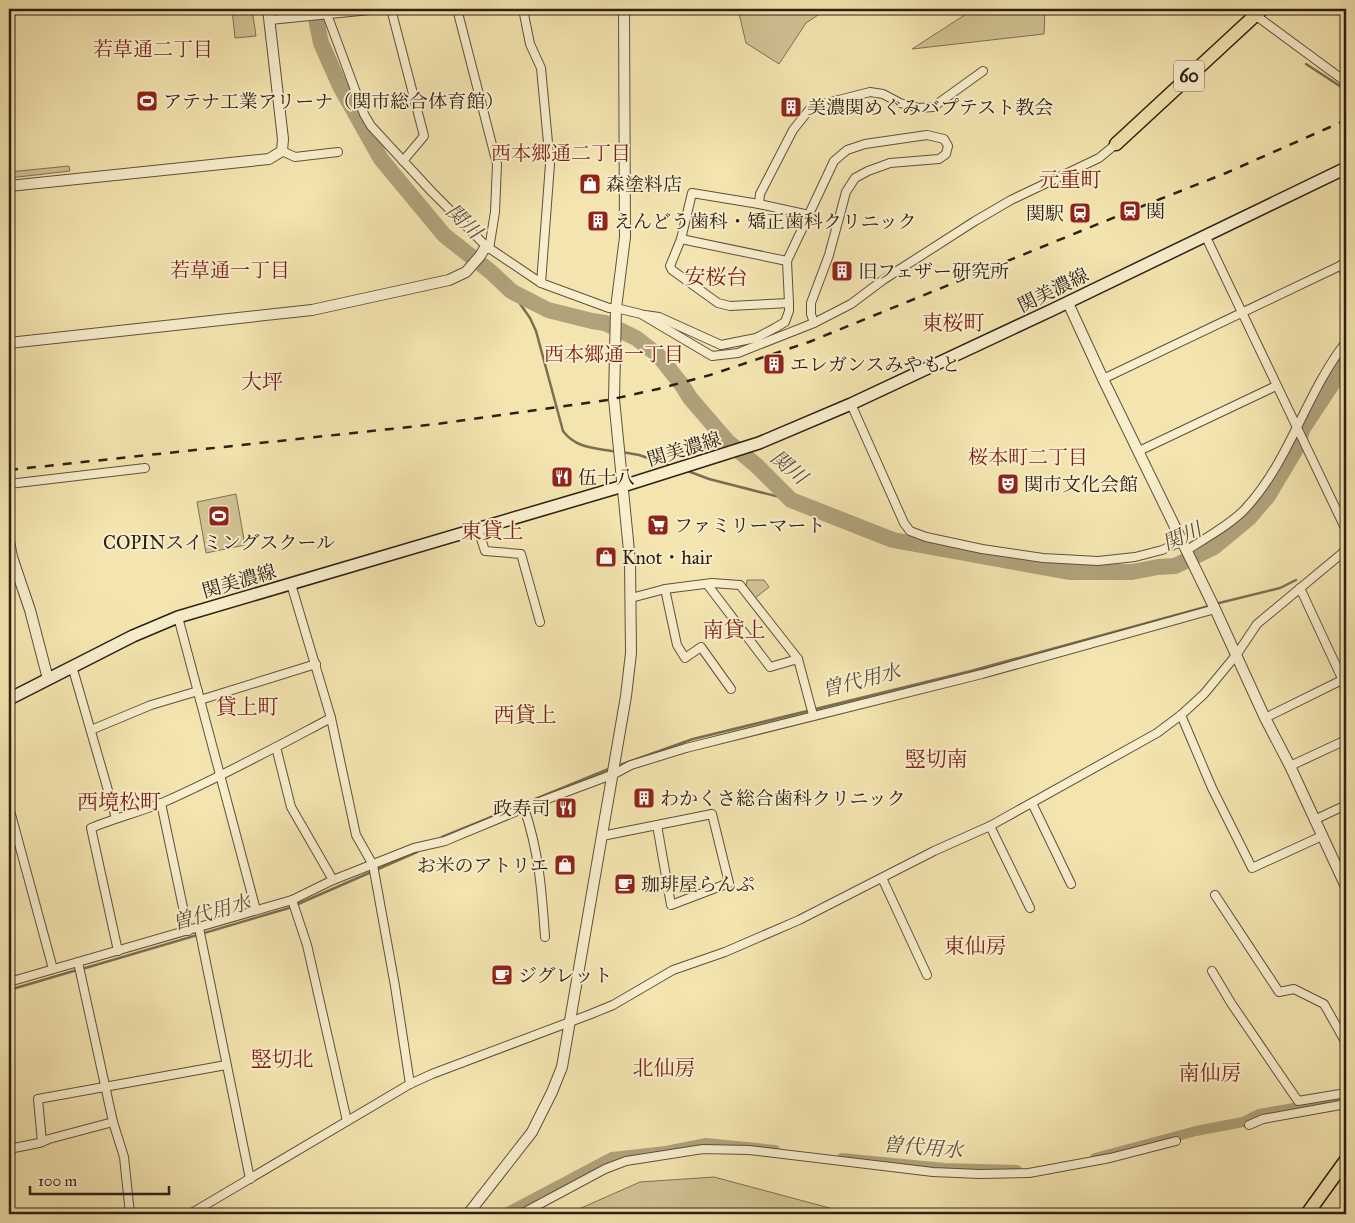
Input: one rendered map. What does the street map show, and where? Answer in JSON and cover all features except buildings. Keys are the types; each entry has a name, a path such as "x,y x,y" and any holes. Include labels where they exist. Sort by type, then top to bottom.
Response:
{"main road":[{"name":"60","path":"1116,144 1256,11"},
{"name":"関美濃線","path":"9,699 133,636 178,617 623,486 751,446 851,404 1068,303 1346,168"},
{"path":"1307,1214 1346,1160"}],"street":[{"path":"9,186 269,159 282,151 284,139 268,9"},
{"path":"270,20 326,11 380,9"},
{"path":"391,9 424,136 403,161"},
{"path":"9,343 312,310 449,280 466,272 488,247 495,212 497,164 457,9"},
{"path":"523,9 530,44 541,68 550,164 541,283"},
{"path":"468,1214 532,1132 552,1092 562,1066 626,696 631,653 630,561 614,399 616,308 625,236 624,9"},
{"path":"326,11 364,114 371,126 460,222 488,247 541,283 609,308 659,317 721,345 756,338 784,322 790,311 788,303 787,261 834,161 847,150 865,144 927,135 944,139 948,146 946,154 939,159 890,163 868,170 855,178 846,192 829,255 810,303 814,323"},
{"path":"1256,11 1346,82"},
{"path":"759,204 760,194 793,130 809,110 823,104 870,92 883,94 900,103 919,108 933,107 983,72"},
{"path":"641,314 712,356 738,353 814,323 851,304 883,280 976,221 1011,200 1099,158 1116,144"},
{"path":"282,151 295,157 338,152"},
{"path":"788,303 730,306 718,303 672,270 670,266 681,239 692,192 808,215"},
{"path":"1205,236 1346,530"},
{"path":"681,239 787,261"},
{"path":"1103,379 1344,264 1346,275"},
{"path":"1068,303 1237,654 1265,718 1290,766 1346,887"},
{"path":"851,404 904,523 910,530 926,537 982,550 1043,558 1098,561 1135,557 1185,545 1215,532 1245,509 1266,481 1297,428 1333,358 1346,342"},
{"path":"1139,451 1276,386"},
{"path":"9,484 145,468"},
{"path":"478,529 485,551 521,554 540,622"},
{"path":"9,541 10,557 30,610 48,679"},
{"path":"190,1214 410,1084 614,1005 673,970 725,952 799,920 1032,804 1156,733 1181,715 1204,694 1237,654 1257,624 1346,550"},
{"path":"291,584 332,718 356,834 373,865 395,986 410,1084"},
{"path":"631,598 665,589 707,584 740,585 798,659 813,715"},
{"path":"707,584 770,667 798,659"},
{"path":"1265,718 1345,681 1300,588"},
{"path":"665,589 677,645 685,658 701,647 731,688"},
{"path":"9,982 292,900 333,880 414,848 445,841 524,808 614,774 631,765 686,748 813,715 982,674 1215,609"},
{"path":"178,617 256,910"},
{"path":"200,700 316,664"},
{"path":"72,666 116,818"},
{"path":"91,730 151,706 198,691"},
{"path":"1181,715 1212,788 1252,868 1322,836"},
{"path":"118,951 91,828 161,803 220,776 332,718"},
{"path":"1290,766 1346,740"},
{"path":"276,747 291,807 333,880"},
{"path":"161,803 188,930"},
{"path":"1032,804 1071,884"},
{"path":"1314,820 1346,805"},
{"path":"9,807 53,969"},
{"path":"524,808 533,832 540,867 545,937"},
{"path":"602,836 657,825 712,814 729,883 672,905 657,825"},
{"path":"990,826 1030,908"},
{"path":"882,878 928,975"},
{"path":"1215,895 1279,992 1294,989 1324,1004 1346,1043"},
{"path":"292,900 307,945 347,1121"},
{"path":"199,928 250,1179"},
{"path":"78,962 113,1122 124,1157 130,1214"},
{"path":"1212,971 1231,1003 1298,1101 1346,1093"},
{"path":"42,1142 38,1099 226,1065"},
{"path":"1250,1125 1263,1119 1346,1104"},
{"path":"9,1149 42,1142 113,1122"},
{"path":"521,1214 605,1169 626,1161 703,1149 749,1150 933,1172 980,1174 1029,1173 1110,1158 1176,1141"}],"shaded area":[{"path":"232,9 252,9 256,36 235,38"},
{"path":"738,9 827,9 806,23 779,64 746,43"},
{"path":"974,9 1045,9 1044,34 912,49"},
{"path":"69,166 70,171 9,178 9,172"},
{"name":"COPINスイミングスクール","path":"236,494 245,545 206,553 197,502"},
{"path":"747,580 764,580 769,587 754,599 746,588"},
{"path":"714,1177 852,1214 571,1214 640,1182"}],"waterway":[{"name":"関川","path":"314,9 321,43 340,86 381,159 444,235 491,272 511,291 548,310 605,323 636,338 658,355 690,398 728,442 756,465 791,500 893,540 1069,572 1132,572 1175,566 1214,547 1249,518 1268,496 1296,449 1303,428 1346,363"},
{"path":"1306,64 1346,90"},
{"path":"511,291 530,318 536,331 563,431 568,437 581,444 617,452"},
{"path":"622,452 639,455 672,466"},
{"path":"685,470 709,479 791,500"},
{"name":"曽代用水","path":"1215,604 1280,588 1296,580"},
{"name":"曽代用水","path":"617,766 693,739 971,671 1209,606"},
{"name":"曽代用水","path":"442,837 611,768"},
{"name":"曽代用水","path":"82,969 289,908 417,852"},
{"name":"曽代用水","path":"9,990 77,970"},
{"name":"曽代用水","path":"1095,1158 1196,1131 1243,1122 1259,1114 1346,1099"},
{"name":"曽代用水","path":"504,1214 612,1157 666,1151 706,1143 775,1150"},
{"name":"曽代用水","path":"842,1158 944,1168 1017,1170"}],"railway":[{"path":"9,470 437,424 608,400 658,389 710,375 809,342 1226,173 1346,120"}],"place":[{"name":"アテナ工業アリーナ（関市総合体育館）","path":"147,101"},
{"name":"美濃関めぐみバプテスト教会","path":"791,107"},
{"name":"森塗料店","path":"590,184"},
{"name":"関","path":"1130,211"},
{"name":"関駅","path":"1080,213"},
{"name":"えんどう歯科・矯正歯科クリニック","path":"598,221"},
{"name":"旧フェザー研究所","path":"842,271"},
{"name":"エレガンスみやもと","path":"774,364"},
{"name":"伍十八","path":"562,477"},
{"name":"関市文化会館","path":"1008,484"},
{"name":"COPINスイミングスクール","path":"219,516"},
{"name":"ファミリーマート","path":"658,525"},
{"name":"Knot・hair","path":"606,557"},
{"name":"わかくさ総合歯科クリニック","path":"644,798"},
{"name":"政寿司","path":"566,808"},
{"name":"お米のアトリエ","path":"565,865"},
{"name":"珈琲屋らんぷ","path":"625,884"},
{"name":"ジグレット","path":"502,975"}],"district":[{"name":"若草通二丁目","path":"153,49"},
{"name":"西本郷通二丁目","path":"561,153"},
{"name":"元重町","path":"1070,180"},
{"name":"若草通一丁目","path":"230,270"},
{"name":"安桜台","path":"716,277"},
{"name":"東桜町","path":"953,323"},
{"name":"西本郷通一丁目","path":"614,354"},
{"name":"大坪","path":"262,382"},
{"name":"桜本町二丁目","path":"1028,457"},
{"name":"東貸上","path":"492,531"},
{"name":"南貸上","path":"734,630"},
{"name":"貸上町","path":"247,707"},
{"name":"西貸上","path":"525,715"},
{"name":"竪切南","path":"936,759"},
{"name":"西境松町","path":"119,802"},
{"name":"東仙房","path":"975,946"},
{"name":"竪切北","path":"282,1059"},
{"name":"北仙房","path":"664,1068"},
{"name":"南仙房","path":"1210,1073"}]}
